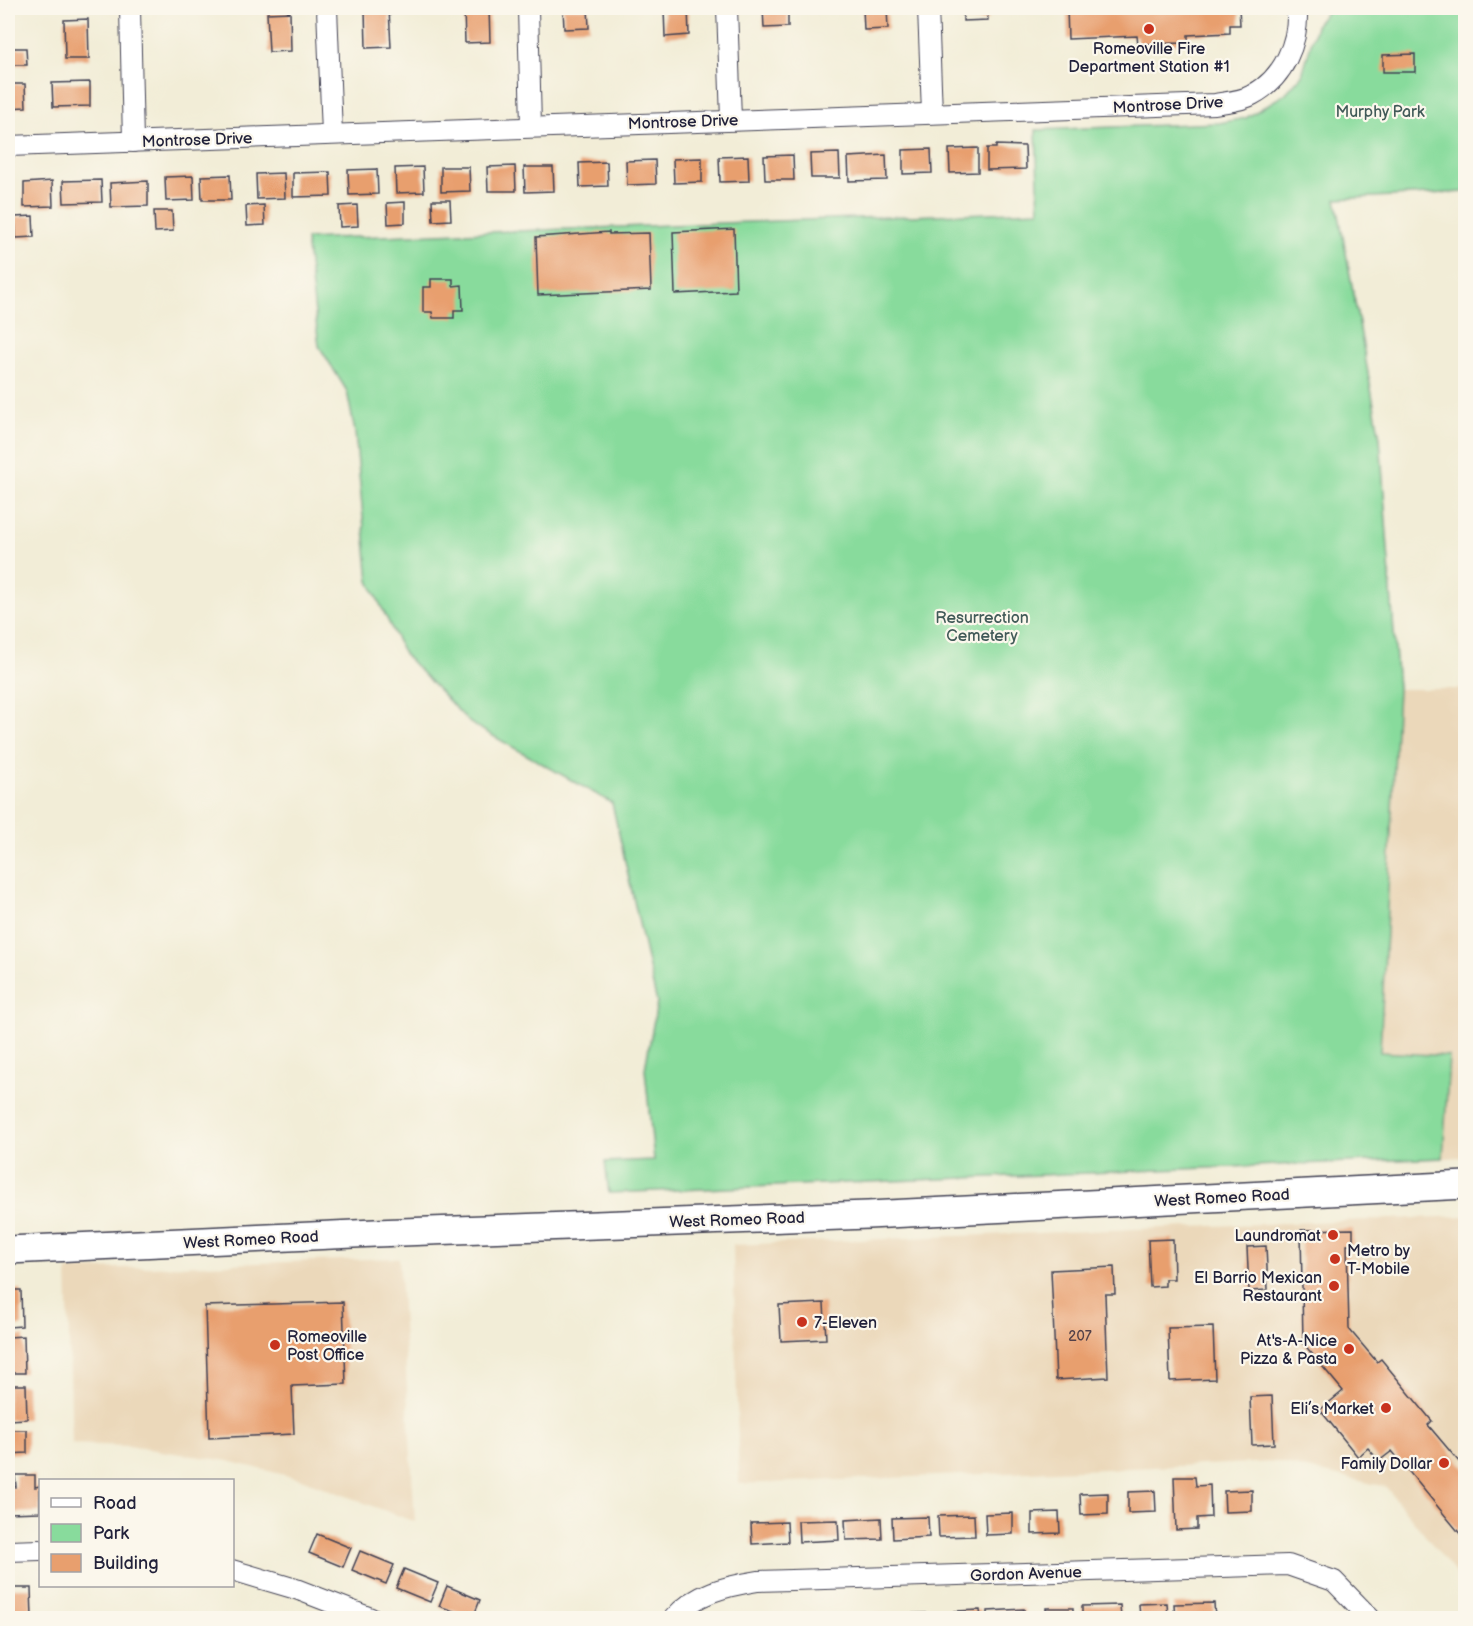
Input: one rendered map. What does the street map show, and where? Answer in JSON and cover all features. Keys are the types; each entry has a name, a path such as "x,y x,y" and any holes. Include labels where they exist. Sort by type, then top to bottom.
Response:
{"main road":[{"name":"West Romeo Road","path":"8,1250 375,1233 889,1214 1466,1185"}],"street":[{"path":"130,8 134,142"},
{"path":"327,8 332,134"},
{"path":"528,8 531,126"},
{"path":"727,8 731,119"},
{"path":"928,8 932,113"},
{"name":"Montrose Drive","path":"8,146 731,119 1215,105 1252,96 1283,68 1298,29 1297,8"},
{"path":"8,1551 39,1550"},
{"name":"Gordon Avenue","path":"674,1618 693,1602 713,1590 758,1581 1288,1565 1334,1581 1370,1618"},
{"path":"234,1571 296,1588 371,1618"}],"shaded area":[{"path":"1398,689 1465,689 1465,1157 1443,1158 1449,1056 1380,1052"},
{"path":"1465,1216 1465,1585 1386,1487 1277,1462 739,1484 733,1245"},
{"path":"399,1258 415,1522 301,1479 228,1461 128,1446 72,1444 67,1270"}],"green space":[{"name":"Resurrection Cemetery","path":"1465,8 1465,192 1336,199 1380,438 1398,689 1380,1052 1449,1056 1443,1158 609,1193 605,1162 654,1160 645,1069 657,1003 612,803 470,723 404,654 369,581 355,432 347,391 319,346 306,239 1039,211 1036,130 1219,123 1246,118 1285,94 1302,75 1317,23 1329,9"}],"building":[{"path":"464,8 489,8 490,42 465,43"},
{"path":"563,8 588,8 589,28 564,29"},
{"path":"688,8 689,35 665,37 664,9"},
{"path":"763,8 788,8 788,27 764,28"},
{"path":"863,8 887,8 888,29 864,30"},
{"path":"963,8 987,8 988,20 963,21"},
{"name":"Romeoville Fire Department Station #1","path":"1067,8 1239,8 1240,25 1230,25 1230,33 1188,35 1188,43 1138,44 1137,36 1068,39"},
{"path":"389,9 391,47 366,48 365,10"},
{"path":"290,12 291,51 269,52 267,13"},
{"path":"88,19 89,59 65,59 64,20"},
{"path":"8,48 26,48 27,65 9,65"},
{"path":"1415,54 1415,72 1383,72 1383,55"},
{"path":"90,82 90,106 53,107 52,83"},
{"path":"8,84 25,84 26,107 8,108"},
{"path":"996,145 1025,146 1026,169 987,170 987,148 996,148"},
{"path":"978,148 978,172 950,173 949,149"},
{"path":"931,149 932,173 903,174 903,150"},
{"path":"839,153 840,178 811,178 810,154"},
{"path":"793,155 794,180 765,180 764,156"},
{"path":"886,155 887,180 849,181 848,157"},
{"path":"748,156 749,181 720,182 719,157"},
{"path":"702,158 702,182 674,183 673,159"},
{"path":"655,160 656,184 627,185 626,161"},
{"path":"607,162 608,186 580,187 579,163"},
{"path":"515,166 516,191 488,191 487,167"},
{"path":"423,167 424,192 396,193 395,168"},
{"path":"441,167 469,167 470,191 441,192"},
{"path":"524,167 553,167 554,191 525,192"},
{"path":"377,169 378,194 349,195 348,170"},
{"path":"330,172 331,196 293,197 293,173"},
{"path":"284,173 285,198 257,199 256,174"},
{"path":"230,175 231,200 202,200 201,176"},
{"path":"193,176 194,200 166,201 165,177"},
{"path":"101,180 102,202 64,203 63,181"},
{"path":"52,181 53,206 24,207 24,183"},
{"path":"148,181 148,206 111,207 110,183"},
{"path":"432,200 450,200 451,220 433,221"},
{"path":"405,202 405,223 388,224 387,203"},
{"path":"264,205 265,225 247,226 246,206"},
{"path":"357,205 358,226 340,227 339,206"},
{"path":"154,211 172,211 173,231 155,232"},
{"path":"33,216 34,237 16,238 15,217"},
{"path":"734,229 736,291 675,294 673,232"},
{"path":"609,232 609,234 649,233 651,290 538,295 536,237"},
{"path":"431,279 453,279 453,286 462,285 463,310 454,310 454,318 433,318 432,312 423,312 423,287 431,287"},
{"path":"1353,1229 1353,1245 1347,1245 1349,1329 1377,1362 1381,1359 1432,1421 1428,1425 1466,1470 1466,1541 1392,1451 1379,1461 1368,1448 1358,1457 1320,1410 1343,1391 1303,1343 1301,1230"},
{"path":"1173,1239 1174,1279 1165,1279 1165,1286 1150,1287 1148,1240"},
{"path":"1266,1246 1268,1290 1249,1291 1247,1247"},
{"path":"1114,1267 1115,1294 1105,1294 1108,1377 1056,1380 1051,1270"},
{"path":"8,1290 21,1290 22,1326 8,1327"},
{"name":"Romeoville Post Office","path":"343,1302 346,1384 292,1386 294,1434 209,1438 205,1306"},
{"name":"7-Eleven","path":"824,1303 826,1339 781,1341 779,1305"},
{"path":"1213,1327 1215,1379 1170,1381 1168,1328"},
{"path":"24,1336 25,1373 8,1373 8,1337"},
{"path":"8,1385 26,1385 27,1419 8,1420"},
{"path":"1272,1396 1274,1444 1252,1445 1250,1397"},
{"path":"8,1430 27,1430 27,1453 8,1454"},
{"path":"15,1475 35,1475 35,1487 39,1486 39,1512 8,1513 8,1487 16,1487"},
{"path":"1174,1477 1195,1477 1196,1486 1210,1485 1211,1517 1197,1518 1197,1529 1176,1530"},
{"path":"1252,1490 1252,1511 1225,1512 1224,1491"},
{"path":"1155,1491 1156,1512 1128,1513 1128,1492"},
{"path":"1108,1493 1108,1514 1081,1515 1080,1494"},
{"path":"1059,1512 1060,1533 1032,1534 1032,1513"},
{"path":"1013,1513 1013,1534 986,1535 985,1514"},
{"path":"974,1515 975,1536 939,1537 938,1516"},
{"path":"928,1517 929,1537 893,1539 892,1518"},
{"path":"881,1518 882,1539 846,1540 845,1520"},
{"path":"838,1520 839,1540 799,1542 798,1521"},
{"path":"787,1522 788,1542 752,1544 751,1523"},
{"path":"317,1534 351,1548 343,1567 309,1553"},
{"path":"360,1551 394,1565 386,1584 352,1570"},
{"path":"404,1569 438,1583 430,1602 396,1588"},
{"path":"447,1586 480,1600 473,1618 439,1606"},
{"path":"9,1588 31,1588 32,1618 9,1618"},
{"path":"1167,1603 1168,1618 1140,1618 1139,1604"},
{"path":"1214,1603 1215,1618 1175,1618 1174,1604"},
{"path":"1120,1605 1121,1618 1082,1618 1082,1606"},
{"path":"1046,1608 1073,1608 1073,1618 1046,1618"},
{"path":"1024,1609 1024,1618 988,1618 988,1611"},
{"path":"980,1610 981,1618 955,1618 955,1611"},
{"path":"933,1613 933,1618 897,1618 896,1614"},
{"path":"862,1614 887,1614 887,1618 862,1618"}],"place":[{"name":"Romeoville Fire Department Station #1","path":"1149,29"},
{"name":"Laundromat","path":"1333,1235"},
{"name":"Metro by T-Mobile","path":"1335,1259"},
{"name":"El Barrio Mexican Restaurant","path":"1334,1286"},
{"name":"7-Eleven","path":"802,1322"},
{"name":"Romeoville Post Office","path":"275,1345"},
{"name":"At's-A-Nice Pizza & Pasta","path":"1349,1349"},
{"name":"Eli’s Market","path":"1386,1408"},
{"name":"Family Dollar","path":"1444,1463"}],"park label":[{"name":"Murphy Park","path":"1380,111"}]}
